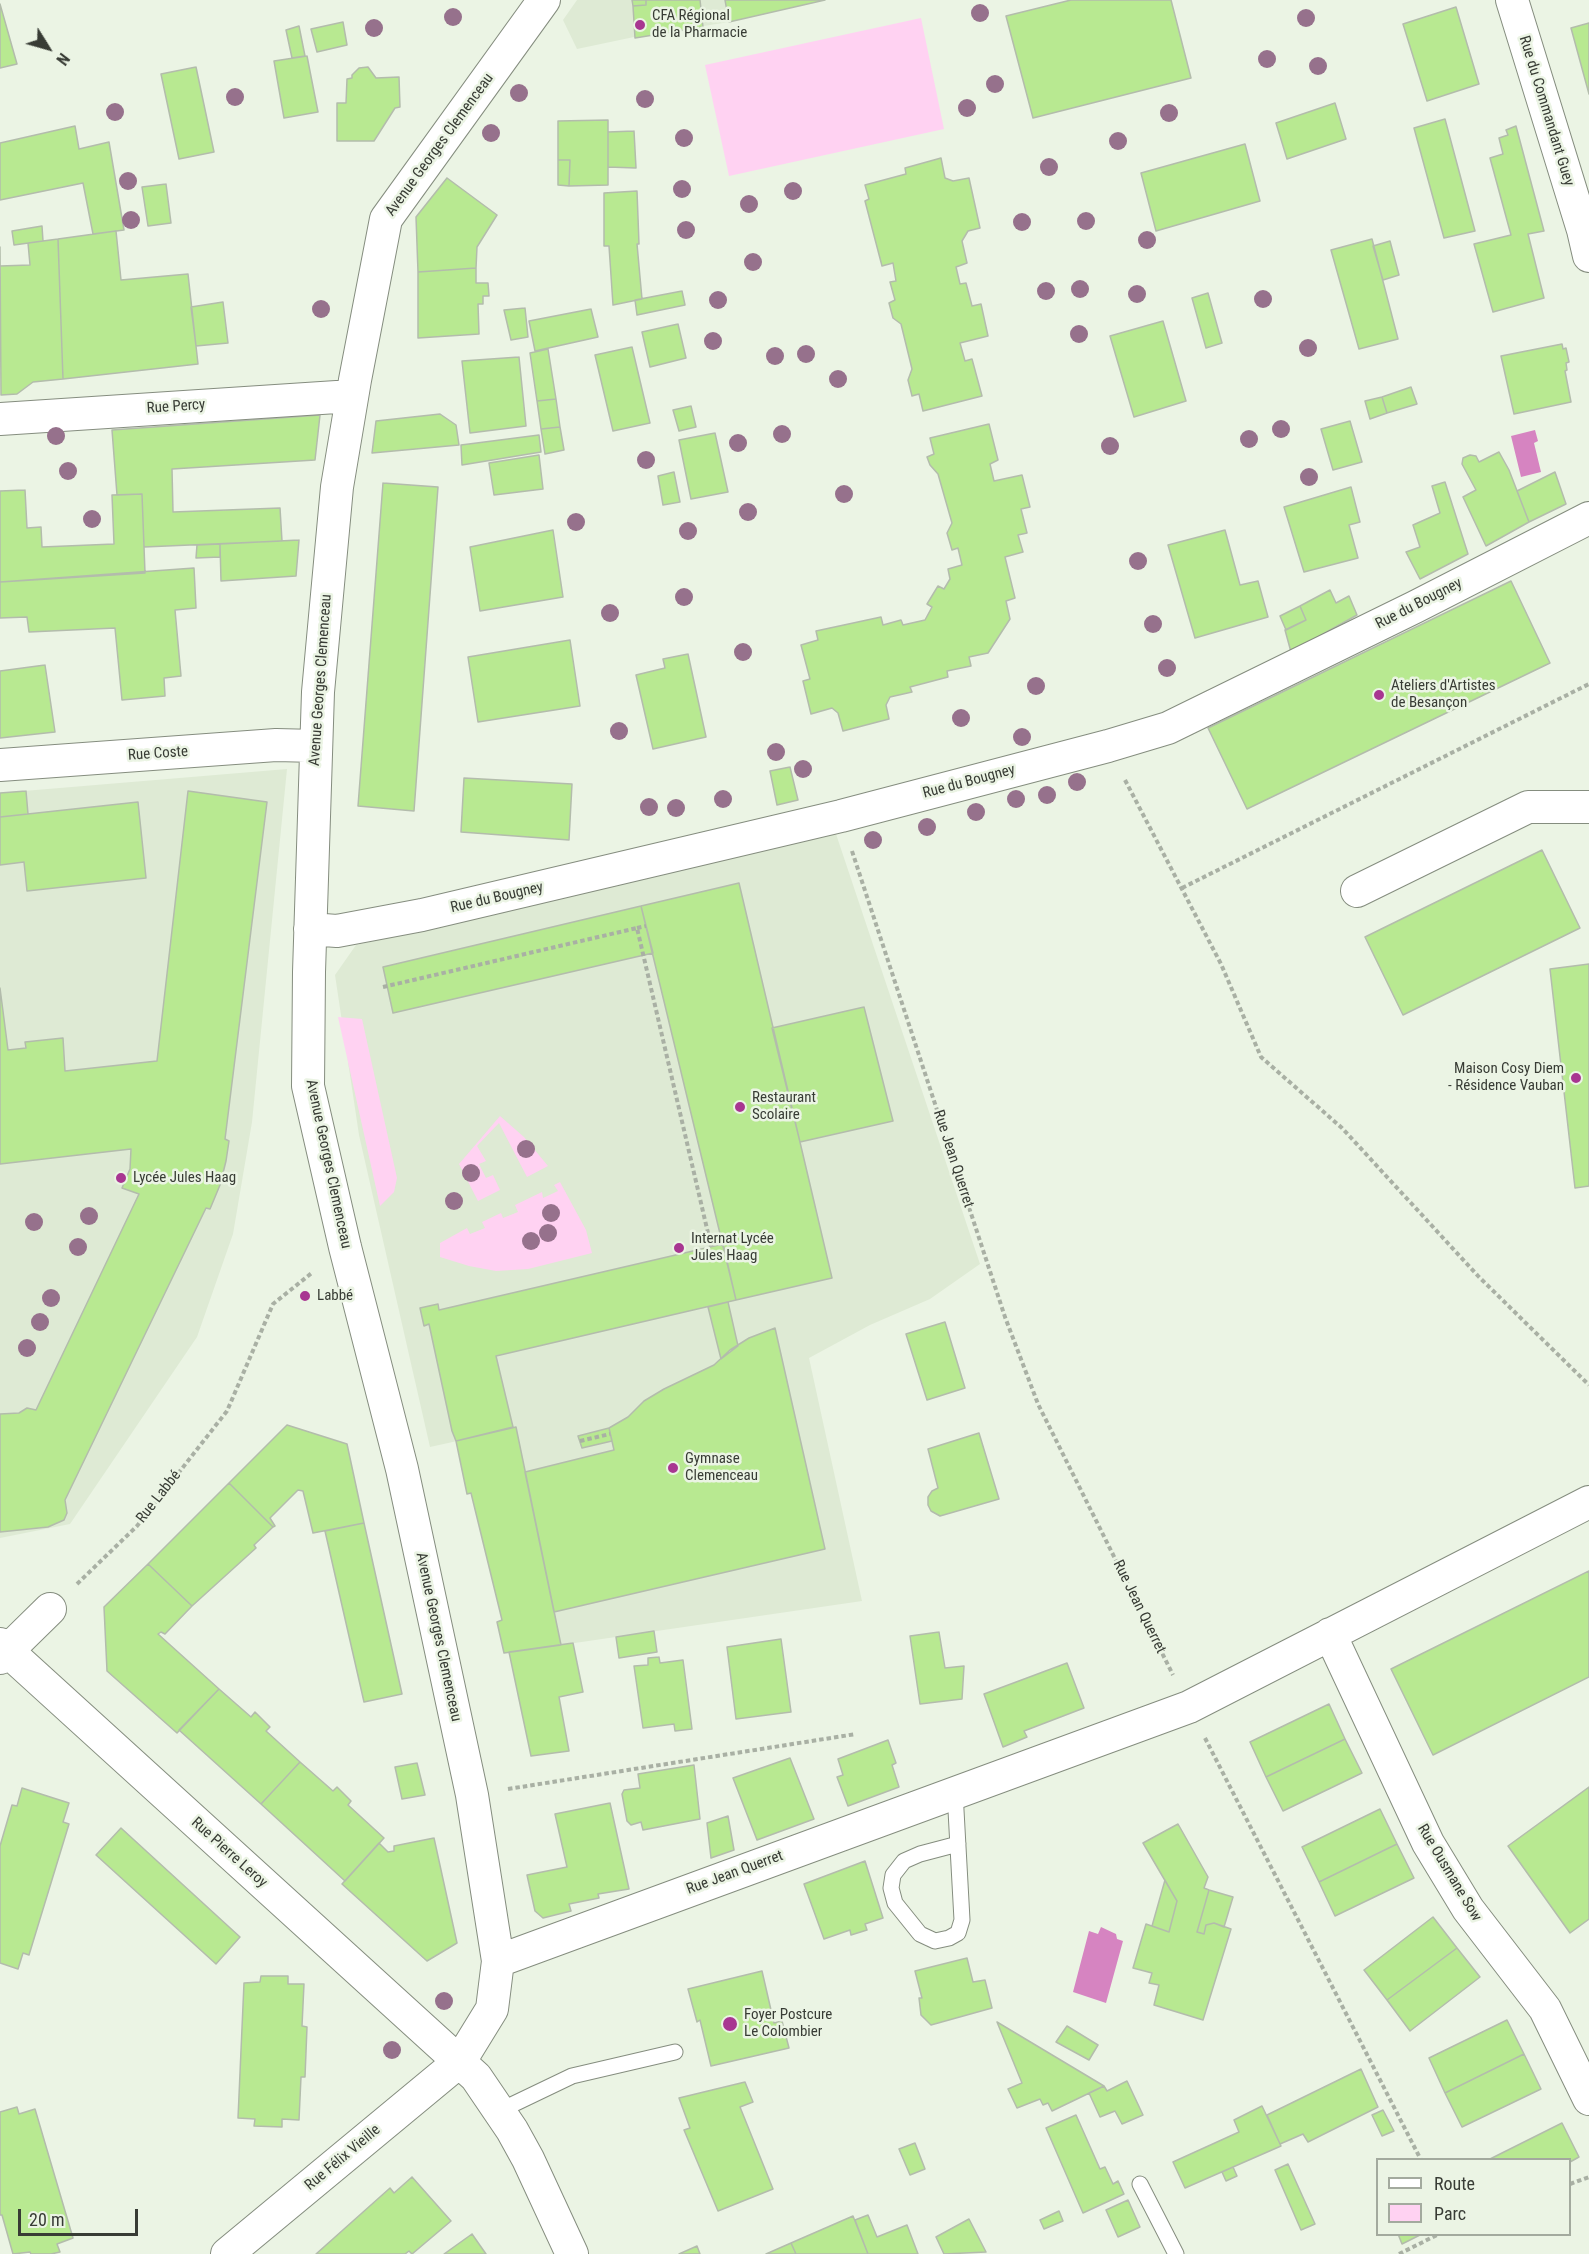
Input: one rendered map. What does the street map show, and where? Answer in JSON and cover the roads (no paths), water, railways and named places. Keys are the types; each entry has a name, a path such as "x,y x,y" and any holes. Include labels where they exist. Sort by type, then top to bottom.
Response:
{"street":[{"name":"Avenue Georges Clemenceau","path":"460,2061 492,2009 498,1961 472,1795 402,1469 345,1247 309,1086 310,929 318,692 337,487 386,219 544,0"},
{"name":"Rue du Commandant Guey","path":"1512,0 1589,256"},
{"name":"Rue Percy","path":"0,419 352,396"},
{"name":"Rue du Bougney","path":"310,929 337,931 422,915 841,816 1168,728 1415,607 1589,518"},
{"name":"Rue Coste","path":"0,765 276,745 316,746"},
{"path":"1357,891 1528,807 1589,807"},
{"path":"1330,1634 1589,1502"},
{"path":"3,1651 50,1609"},
{"name":"Rue Jean Querret","path":"498,1961 1188,1707 1330,1634"},
{"name":"Rue Ousmane Sow","path":"1330,1634 1428,1843 1468,1909 1545,2010 1589,2099"},
{"name":"Rue Pierre Leroy","path":"3,1651 460,2061"},
{"path":"460,2061 476,2077 528,2159 572,2254"},
{"name":"Rue Félix Vieille","path":"227,2254 460,2061"}],"lane":[{"path":"955,1792 962,1920 958,1933 935,1941 920,1934 895,1903 891,1888 893,1875 904,1861 957,1844"},
{"path":"499,2111 572,2076 675,2052"},
{"path":"1140,2184 1176,2254"}],"place":[{"name":"CFA Régional de la Pharmacie","path":"640,25"},
{"name":"Ateliers d'Artistes de Besançon","path":"1379,695"},
{"name":"Maison Cosy Diem - Résidence Vauban","path":"1576,1078"},
{"name":"Restaurant Scolaire","path":"740,1107"},
{"name":"Lycée Jules Haag","path":"121,1178"},
{"name":"Internat Lycée Jules Haag","path":"679,1248"},
{"name":"Labbé","path":"305,1296"},
{"name":"Gymnase Clemenceau","path":"673,1468"},
{"name":"Foyer Postcure Le Colombier","path":"730,2024"}]}
